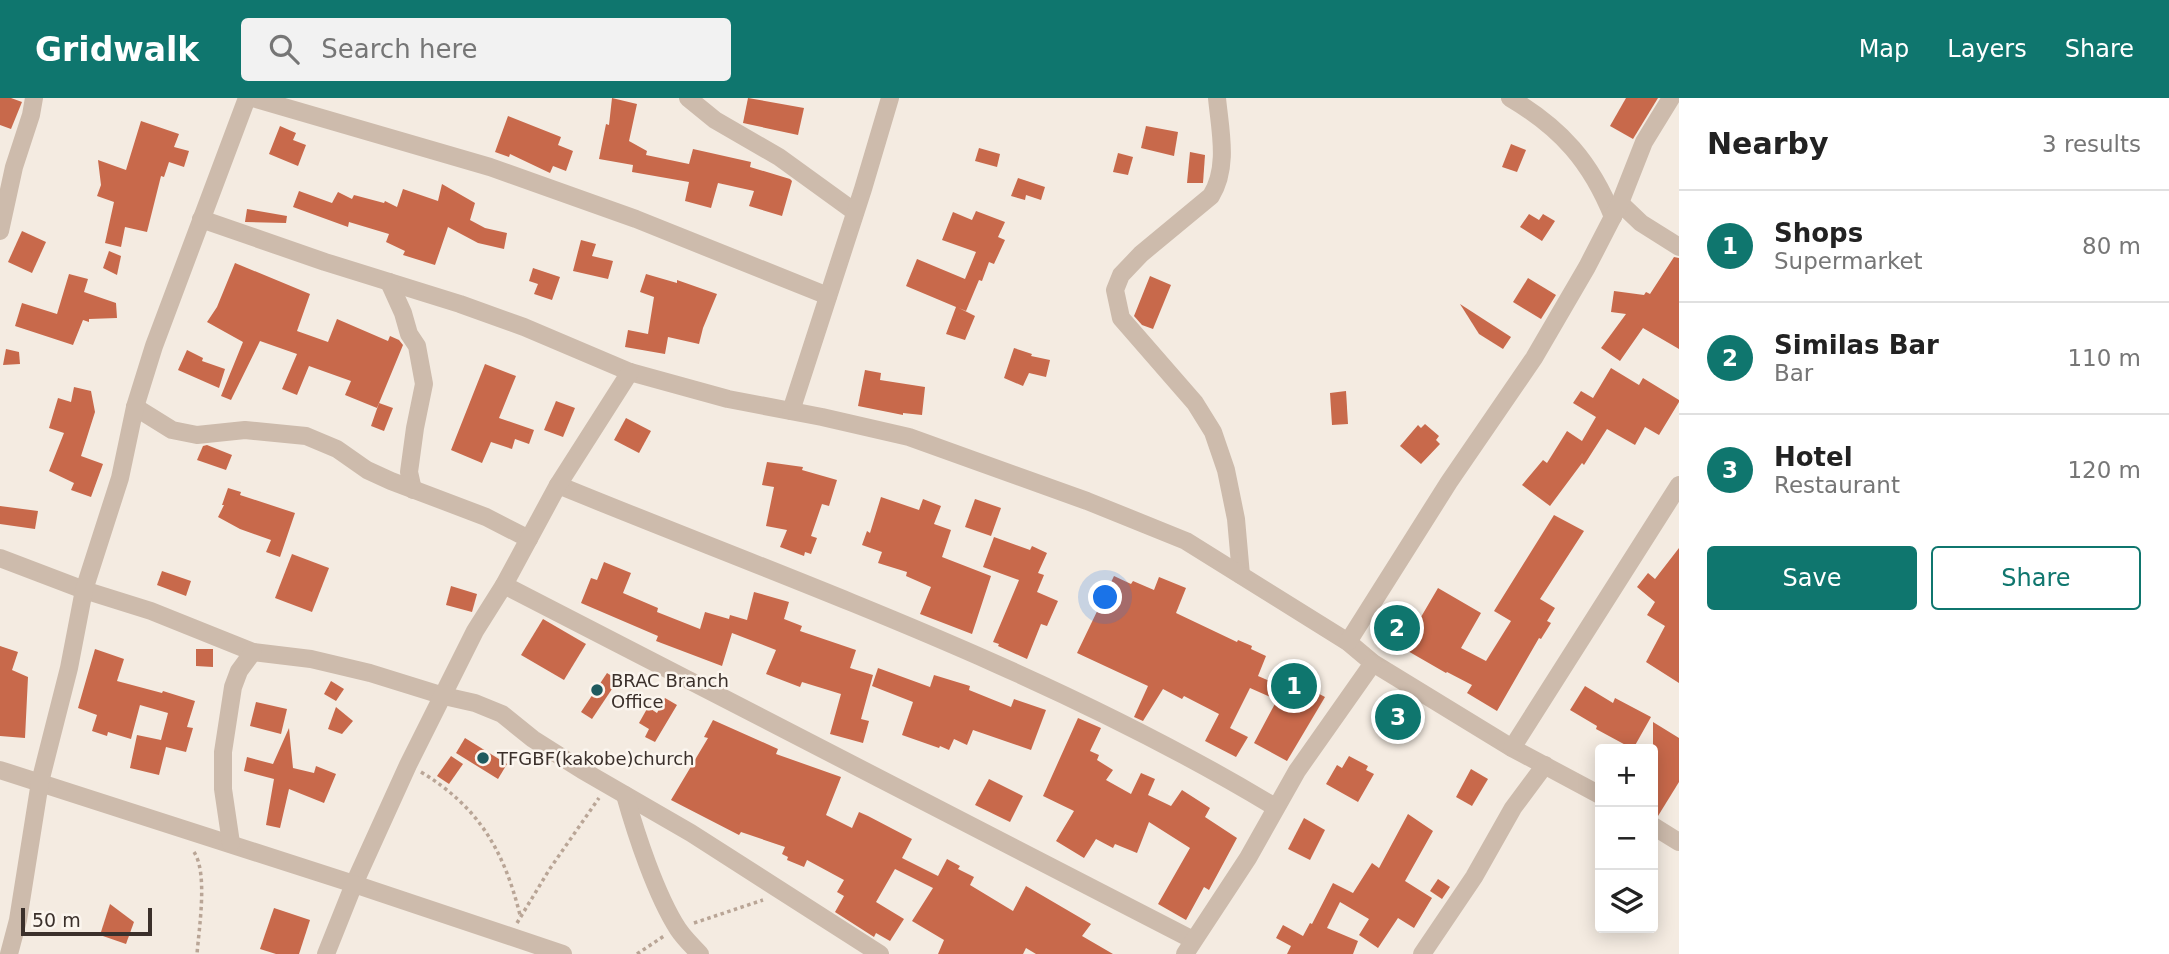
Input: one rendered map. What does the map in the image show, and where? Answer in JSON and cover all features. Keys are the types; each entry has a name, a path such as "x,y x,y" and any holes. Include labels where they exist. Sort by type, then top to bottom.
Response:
{"street":[{"path":"0,231 14,167 31,116 34,98"},
{"path":"9,954 18,920 40,782 69,668 84,590 120,478 135,407 154,346 247,98"},
{"path":"253,98 490,167 636,219 828,296"},
{"path":"791,411 890,98"},
{"path":"1217,98 1222,148 1218,184 1211,195 1141,254 1121,275 1115,290 1121,318 1195,403 1213,432 1226,470 1236,519 1241,575"},
{"path":"1510,98 1534,112 1557,131 1585,162 1617,210 1679,247"},
{"path":"1348,642 1449,482 1534,358 1587,267 1617,210 1644,142 1658,115 1671,98"},
{"path":"693,100 715,120 779,157 855,212"},
{"path":"201,219 524,327 630,372 728,399 909,438 1087,501 1185,541 1348,642 1373,663 1512,748 1595,793"},
{"path":"389,282 409,334 417,346 425,384 409,472 413,490"},
{"path":"326,954 354,884 408,765 475,631 504,585 558,485 630,372"},
{"path":"135,407 172,430 197,435 245,430 306,436 337,449 367,470 486,517 529,539"},
{"path":"558,485 917,628 1090,707 1212,769 1275,807"},
{"path":"1512,748 1679,485"},
{"path":"0,558 84,590 150,611 253,652 311,659 370,673 475,703 502,714 533,739 691,833 880,954"},
{"path":"504,585 1189,947 1248,858 1275,807 1324,731 1373,663"},
{"path":"231,843 223,789 223,751 233,687 239,671 253,652"},
{"path":"1422,954 1474,877 1513,808 1545,765"},
{"path":"0,769 563,954"},
{"path":"625,795 634,827 659,890 678,929 699,954"},
{"path":"1658,829 1678,840"}],"path":[{"path":"408,765 459,798 475,817 510,878 520,915"},
{"path":"512,937 520,915 587,813 609,786"},
{"path":"182,828 200,860 197,954"},
{"path":"637,954 678,929 785,893"}],"building":[{"path":"0,98 22,102 11,129 0,125"},
{"path":"612,98 637,104 629,141 647,151 646,155 689,164 693,149 751,162 750,167 790,179 792,181 782,216 749,206 754,191 718,183 711,208 685,201 689,182 632,172 633,165 599,159 606,124 609,125"},
{"path":"748,98 804,108 798,135 743,123"},
{"path":"1626,98 1658,98 1633,139 1610,126"},
{"path":"508,116 561,137 558,145 573,151 566,171 553,166 550,173 510,154 509,157 495,152"},
{"path":"141,121 179,134 174,147 189,151 184,167 169,162 164,177 161,176 147,232 125,227 121,247 105,243 114,202 97,196 101,185 98,160 126,170"},
{"path":"280,126 296,133 293,140 306,145 298,166 269,154"},
{"path":"1146,126 1178,132 1174,156 1141,148"},
{"path":"1511,144 1526,150 1517,172 1502,167"},
{"path":"979,148 1000,154 997,167 975,161"},
{"path":"1190,152 1205,155 1203,183 1187,183"},
{"path":"1118,153 1133,157 1128,175 1113,172"},
{"path":"1018,178 1045,187 1041,200 1026,195 1025,200 1011,196"},
{"path":"442,184 475,203 470,220 485,228 507,233 504,249 478,243 448,227 435,265 403,255 405,251 386,242 389,234 349,222 348,227 293,207 299,191 332,203 338,192 352,199 354,195 384,203 385,201 397,207 403,189 438,201"},
{"path":"247,209 287,216 286,223 245,222"},
{"path":"976,211 1005,222 998,237 1005,240 994,264 989,262 982,281 979,280 966,311 959,308 975,316 965,340 946,334 956,307 906,286 917,259 965,279 976,252 942,240 953,212 972,220"},
{"path":"1529,214 1539,220 1543,214 1555,221 1542,241 1520,227"},
{"path":"22,231 46,242 32,273 8,262"},
{"path":"581,240 596,244 592,256 613,261 608,279 573,271"},
{"path":"109,251 121,256 117,275 103,268"},
{"path":"1674,257 1679,258 1679,349 1643,328 1620,361 1601,348 1626,314 1611,312 1614,291 1650,294"},
{"path":"235,263 310,294 297,331 328,342 337,319 388,341 390,336 399,340 403,345 377,408 345,395 351,381 309,366 297,395 282,389 297,354 260,341 231,400 221,396 243,342 207,322 217,307"},
{"path":"533,268 560,277 552,300 534,294 538,284 529,281"},
{"path":"69,274 88,279 84,292 116,303 117,318 89,319 89,322 83,320 73,345 15,326 22,303 57,314"},
{"path":"646,274 677,283 677,280 717,294 699,344 668,337 665,354 625,347 628,330 648,334 654,297 640,292"},
{"path":"1150,276 1171,285 1153,329 1142,325 1134,316"},
{"path":"1528,278 1556,295 1541,319 1513,302"},
{"path":"1460,304 1511,337 1503,349 1479,334"},
{"path":"1014,348 1032,354 1031,356 1050,360 1046,377 1029,373 1023,386 1004,378"},
{"path":"6,349 19,352 20,364 3,365"},
{"path":"187,350 203,358 202,361 225,369 219,388 178,370"},
{"path":"485,364 516,376 499,418 534,430 529,444 515,439 512,449 491,442 482,463 451,450"},
{"path":"1611,368 1639,385 1643,378 1679,402 1659,435 1645,427 1635,445 1607,429 1584,465 1582,463 1550,506 1522,485 1543,460 1547,463 1567,431 1582,441 1596,417 1573,403 1581,391 1593,398"},
{"path":"865,370 881,373 880,380 925,387 922,415 903,415 858,406"},
{"path":"74,387 91,391 95,412 81,456 103,464 91,497 71,490 74,483 49,471 64,433 49,428 58,398 71,402"},
{"path":"1346,391 1348,424 1332,425 1330,393"},
{"path":"556,401 575,408 563,437 544,430"},
{"path":"379,403 393,408 384,431 371,426"},
{"path":"626,418 651,431 639,453 614,440"},
{"path":"1425,424 1439,436 1436,440 1440,444 1421,464 1400,446 1418,425 1421,428"},
{"path":"207,445 232,455 226,470 197,460 203,446"},
{"path":"767,462 803,467 802,470 837,480 829,506 822,504 811,536 817,538 811,554 805,552 804,556 780,547 787,530 766,526 774,487 762,485"},
{"path":"228,488 241,492 240,495 295,513 280,557 266,552 271,540 240,529 218,517"},
{"path":"881,497 919,510 923,499 941,506 934,524 951,530 942,557 991,576 972,634 920,614 931,587 906,576 907,572 878,563 882,552 862,545 867,531 870,533"},
{"path":"975,499 1001,508 991,536 965,527"},
{"path":"0,506 38,511 35,529 0,524"},
{"path":"1554,515 1584,531 1540,599 1555,608 1547,621 1551,623 1541,639 1539,638 1497,711 1467,693 1472,685 1387,639 1406,608 1421,617 1438,588 1481,613 1461,648 1486,661 1511,621 1494,611"},
{"path":"994,537 1030,550 1032,546 1047,553 1038,573 1044,575 1037,592 1058,601 1047,626 1041,624 1027,659 993,642 1019,580 983,567"},
{"path":"1679,548 1679,683 1646,662 1665,626 1647,615 1655,602 1637,587 1648,573 1655,579"},
{"path":"292,554 329,568 312,612 275,598"},
{"path":"604,562 631,573 623,593 658,608 657,612 700,629 705,612 729,619 730,615 747,620 754,592 789,602 784,619 802,626 800,631 856,650 850,668 873,675 861,719 869,721 863,743 830,734 841,694 802,682 800,687 766,674 776,650 732,633 722,666 656,641 658,636 581,603 591,578 597,580"},
{"path":"162,571 191,581 186,596 157,585"},
{"path":"1114,576 1154,590 1159,577 1186,588 1176,613 1237,642 1238,640 1252,646 1251,649 1266,656 1258,676 1284,687 1289,678 1325,697 1287,761 1254,743 1277,700 1250,688 1230,728 1248,737 1236,757 1205,741 1219,714 1184,696 1182,699 1163,689 1143,721 1134,717 1148,686 1077,653"},
{"path":"451,586 477,594 472,612 446,605"},
{"path":"543,619 586,644 564,680 521,655"},
{"path":"0,646 18,652 12,670 28,677 25,738 0,736"},
{"path":"95,649 124,659 117,681 195,701 187,727 193,728 186,752 166,747 159,775 130,768 137,735 161,740 168,713 140,705 131,739 108,732 107,736 92,731 97,715 78,708"},
{"path":"196,649 213,649 213,667 196,666"},
{"path":"878,668 930,687 934,675 970,686 969,690 1011,707 1014,699 1046,710 1031,750 973,730 967,745 954,739 949,750 902,735 913,702 872,686"},
{"path":"607,673 618,680 592,719 581,712"},
{"path":"331,681 344,689 336,701 324,694"},
{"path":"1585,686 1613,703 1615,698 1651,717 1636,744 1624,744 1596,729 1597,726 1570,710"},
{"path":"665,698 677,705 655,742 645,737 649,729 639,723 648,707 657,713"},
{"path":"256,702 287,709 281,734 250,726"},
{"path":"336,707 353,721 342,734 328,729"},
{"path":"1395,707 1410,716 1401,732 1386,723"},
{"path":"1078,718 1101,728 1090,751 1099,755 1097,760 1113,770 1106,780 1131,794 1141,773 1155,779 1148,795 1171,806 1182,790 1210,808 1205,817 1237,838 1209,890 1204,887 1186,920 1158,904 1190,848 1149,822 1137,853 1115,844 1113,848 1096,839 1084,858 1056,841 1074,811 1043,796"},
{"path":"713,720 778,749 776,754 841,777 826,815 852,828 859,812 868,816 912,839 902,858 938,876 947,859 960,866 958,869 974,877 970,885 1013,911 1026,886 1091,924 1082,936 1113,954 1036,954 1026,948 1023,954 938,954 944,940 912,921 933,888 895,869 876,902 904,919 890,941 876,933 874,937 835,912 844,896 837,892 844,880 807,860 804,867 787,860 788,857 782,854 785,847 741,832 739,835 671,800 708,738 704,737"},
{"path":"1653,722 1679,738 1679,782 1658,816 1658,744 1653,744"},
{"path":"289,728 293,768 314,773 316,766 336,774 324,803 289,789 280,828 266,825 274,779 244,771 247,757 273,764"},
{"path":"465,738 507,764 498,779 456,753"},
{"path":"451,756 463,764 449,784 437,776"},
{"path":"1349,756 1368,766 1366,770 1374,774 1358,802 1326,784 1337,765 1342,768"},
{"path":"1471,769 1488,779 1472,806 1456,797"},
{"path":"989,779 1023,796 1010,822 975,805"},
{"path":"1408,814 1433,831 1405,881 1432,898 1414,928 1398,918 1378,948 1359,935 1369,919 1340,902 1327,928 1358,941 1353,954 1287,954 1291,946 1276,938 1283,925 1303,936 1333,883 1353,893 1372,863 1379,868"},
{"path":"1304,818 1325,830 1310,860 1288,849"},
{"path":"1438,879 1450,887 1442,899 1430,891"},
{"path":"110,904 134,922 126,944 100,935"},
{"path":"274,908 310,920 299,954 276,954 260,949"}],"place":[{"name":"Similas Bar","path":"1397,628"},
{"name":"Shops","path":"1294,686"},
{"name":"BRAC Branch Office","path":"597,690"},
{"name":"Hotel","path":"1398,717"},
{"name":"TFGBF(kakobe)church","path":"483,758"}]}
